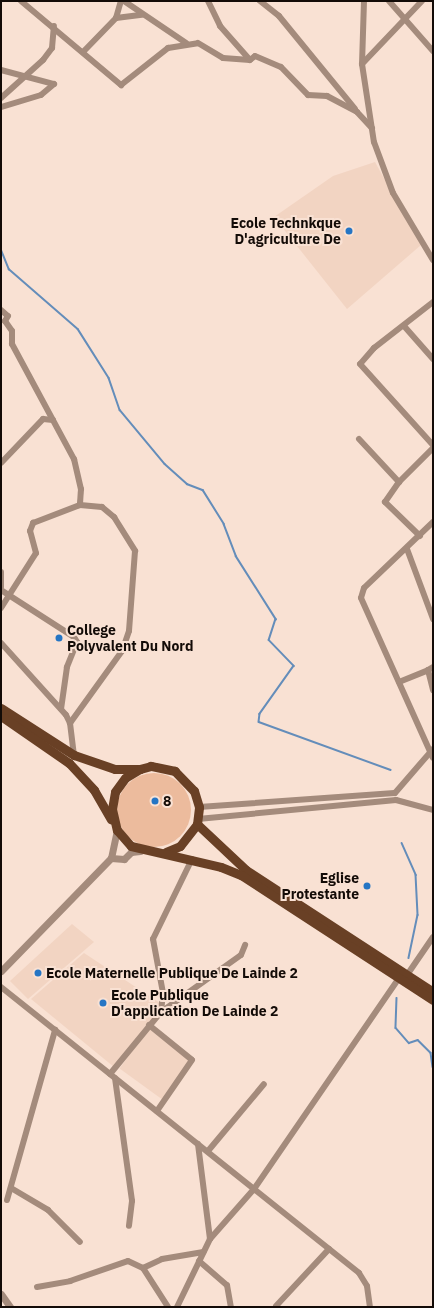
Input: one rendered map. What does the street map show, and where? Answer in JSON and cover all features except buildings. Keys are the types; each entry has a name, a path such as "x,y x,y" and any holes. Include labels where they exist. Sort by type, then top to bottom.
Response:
{"main road":[{"path":"1,708 74,755 115,770 140,769 151,766 175,771 194,791 199,807 197,822 180,846 166,852"},
{"path":"1,716 69,763 94,790 116,828 140,850 166,852 241,875 403,976 433,992"},
{"path":"116,828 112,809 116,792 125,778 140,769"},
{"path":"197,822 246,870 403,976 433,1000"}],"street":[{"path":"21,1 84,51 121,85 168,48 186,43 198,43 223,58 250,60 255,56 281,67 308,95 328,96 357,112"},
{"path":"84,51 116,18 122,1 186,43"},
{"path":"208,1 220,26 250,60"},
{"path":"260,1 279,16 357,112 372,128"},
{"path":"364,1 362,64 372,128 393,193 433,260"},
{"path":"388,1 433,51"},
{"path":"362,64 404,18 422,1"},
{"path":"116,18 142,15"},
{"path":"1,98 28,78 52,48 54,26"},
{"path":"1,70 54,84 41,95 1,107"},
{"path":"433,302 374,348 360,364 433,445"},
{"path":"1,310 8,316 1,328"},
{"path":"5,321 12,331 12,344 74,459 81,489 80,505"},
{"path":"404,326 433,359"},
{"path":"1,463 42,419 53,420"},
{"path":"359,439 399,482"},
{"path":"420,536 385,502 399,482 433,448"},
{"path":"1,608 6,596 36,553 29,527 53,513 80,505 102,507 114,517 135,551 135,572 130,579 131,619 122,652 70,723"},
{"path":"433,522 407,549 361,592 433,758"},
{"path":"407,549 433,620"},
{"path":"1,572 1,589 6,596 74,637 77,642 67,667 61,709"},
{"path":"1,643 61,709 70,723 74,755"},
{"path":"399,682 430,668 433,690"},
{"path":"199,807 395,793 431,751"},
{"path":"197,822 396,800 433,810"},
{"path":"1,971 111,858 116,828"},
{"path":"111,858 124,859 131,852 140,850"},
{"path":"161,1012 163,993 153,938 192,859"},
{"path":"177,1307 210,1239 254,1189 403,976 433,937"},
{"path":"129,1226 132,1201 113,1076 149,1025 161,1012 241,955 245,945"},
{"path":"1,987 208,1151 364,1279 370,1307"},
{"path":"149,1025 192,1060 157,1111"},
{"path":"7,1200 55,1030"},
{"path":"208,1151 264,1084"},
{"path":"198,1144 210,1239"},
{"path":"11,1188 48,1210 80,1242"},
{"path":"276,1306 329,1249"},
{"path":"143,1268 162,1259 203,1252"},
{"path":"37,1287 70,1281 128,1261 143,1268 168,1307"},
{"path":"199,1261 227,1285 231,1307"},
{"path":"1,1294 10,1307"}],"shaded area":[{"name":"Ecole Technkque D'agriculture De","path":"375,162 421,245 347,309 274,217 333,176"},
{"path":"154,773 168,776 180,784 188,796 191,810 188,824 180,836 168,844 154,847 140,844 128,836 120,824 117,810 120,796 128,784 140,776"},
{"path":"72,924 94,942 28,999 10,981"},
{"path":"84,953 163,1005 114,1067 31,999"},
{"path":"149,1028 191,1059 162,1099 120,1068"}],"waterway":[{"path":"1,249 9,269 78,329 109,378 120,410 165,464 187,484 203,490 224,524 236,556 276,619 269,640 294,666 260,714 259,722 391,770"},
{"path":"402,843 416,875 418,915 409,958"},
{"path":"397,998 396,1028 409,1043 418,1040 431,1053 433,1067"}],"place":[{"name":"Ecole Technkque D'agriculture De","path":"349,231"},
{"name":"College Polyvalent Du Nord","path":"59,638"},
{"name":"8","path":"155,801"},
{"name":"Eglise Protestante","path":"367,886"},
{"name":"Ecole Maternelle Publique De Lainde 2","path":"38,973"},
{"name":"Ecole Publique D'application De Lainde 2","path":"103,1003"}]}
